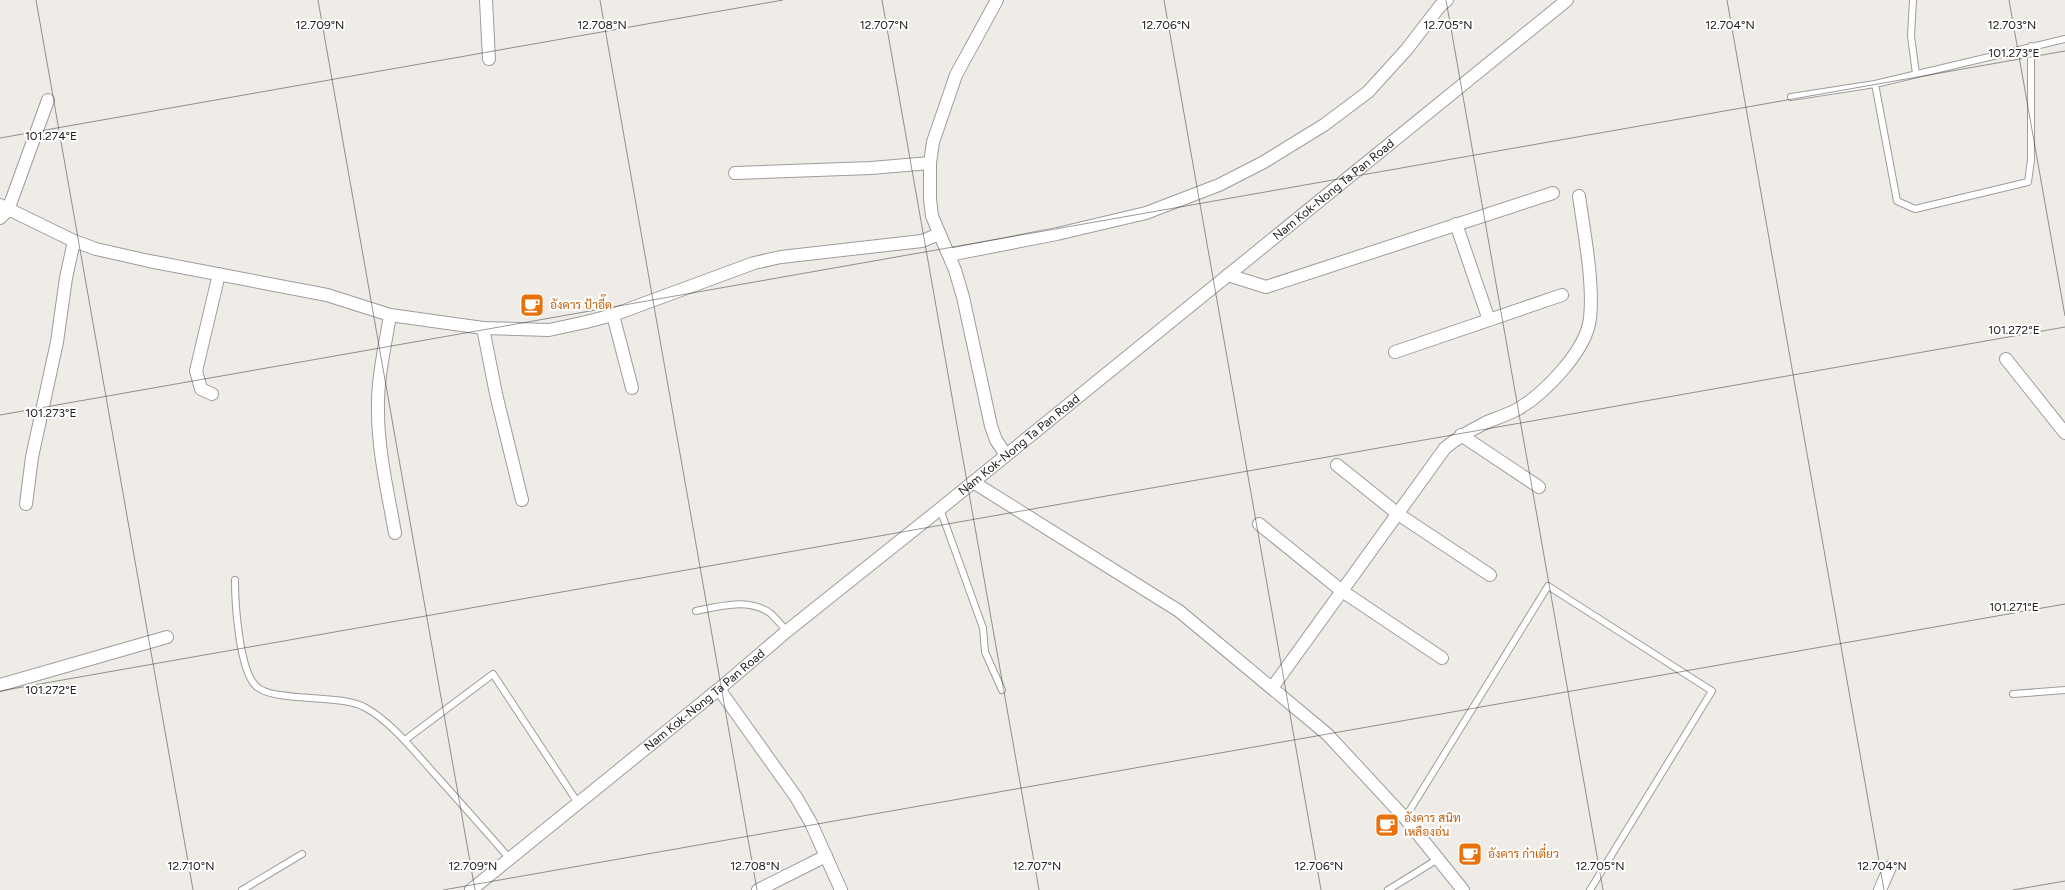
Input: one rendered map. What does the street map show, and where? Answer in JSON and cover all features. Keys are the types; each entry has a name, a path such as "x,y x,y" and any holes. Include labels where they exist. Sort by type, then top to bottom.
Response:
{"street":[{"path":"486,0 489,59"},
{"path":"998,0 956,75 933,142 930,162 930,199 932,216 949,255 963,298 991,426 996,440 1006,455"},
{"path":"949,255 1057,234 1146,213 1219,185 1264,162 1324,125 1368,92 1407,49 1440,6 1447,0"},
{"name":"Nam Kok-Nong Ta Pan Road","path":"471,890 719,689 786,631 940,509 1567,0"},
{"path":"48,100 3,211 74,241 96,248 149,261 327,295 390,315 484,328 548,330 613,316 754,263 781,257 922,241 939,234"},
{"path":"734,173 871,168 930,162"},
{"path":"1228,275 1266,287 1553,194"},
{"path":"1272,688 1445,448 1461,435 1517,410 1537,396 1562,371 1578,350 1590,320 1591,298 1579,196"},
{"path":"1456,224 1489,320"},
{"path":"26,504 32,457 57,342 66,278 74,241"},
{"path":"212,394 201,389 196,371 218,274"},
{"path":"1395,352 1562,294"},
{"path":"390,315 379,384 378,410 379,444 395,533"},
{"path":"613,316 632,388"},
{"path":"484,328 496,394 522,500"},
{"path":"2006,359 2065,433"},
{"path":"1461,435 1539,487"},
{"path":"1337,465 1398,514 1490,575"},
{"path":"973,482 1179,611 1272,688 1327,734 1405,818 1463,890"},
{"path":"1259,524 1342,591 1442,658"},
{"path":"0,685 167,637"},
{"path":"719,689 796,797 841,890"},
{"path":"758,890 826,856"},
{"path":"1880,890 1890,867"}],"lane":[{"path":"1913,0 1911,36 1916,74"},
{"path":"1791,97 1874,84 2065,39"},
{"path":"1874,84 1897,201 1915,209 2000,189 2028,182 2031,160 2031,46"},
{"path":"940,509 983,628 985,652 1002,690"},
{"path":"235,580 237,627 248,671 256,686 271,694 352,702 367,708 405,740 510,859"},
{"path":"1405,818 1548,586 1712,691 1590,890"},
{"path":"696,611 741,604 770,613 786,631"},
{"path":"405,740 494,674 578,804"},
{"path":"2013,694 2065,690"},
{"path":"242,890 302,854"},
{"path":"1388,890 1438,859"}],"place":[{"name":"อังคาร ป้าอี๊ด","path":"532,305"},
{"name":"อังคาร สนิท เหลืองอ่น","path":"1387,825"},
{"name":"อังคาร ก๋าเตี๋ยว","path":"1470,854"}]}
